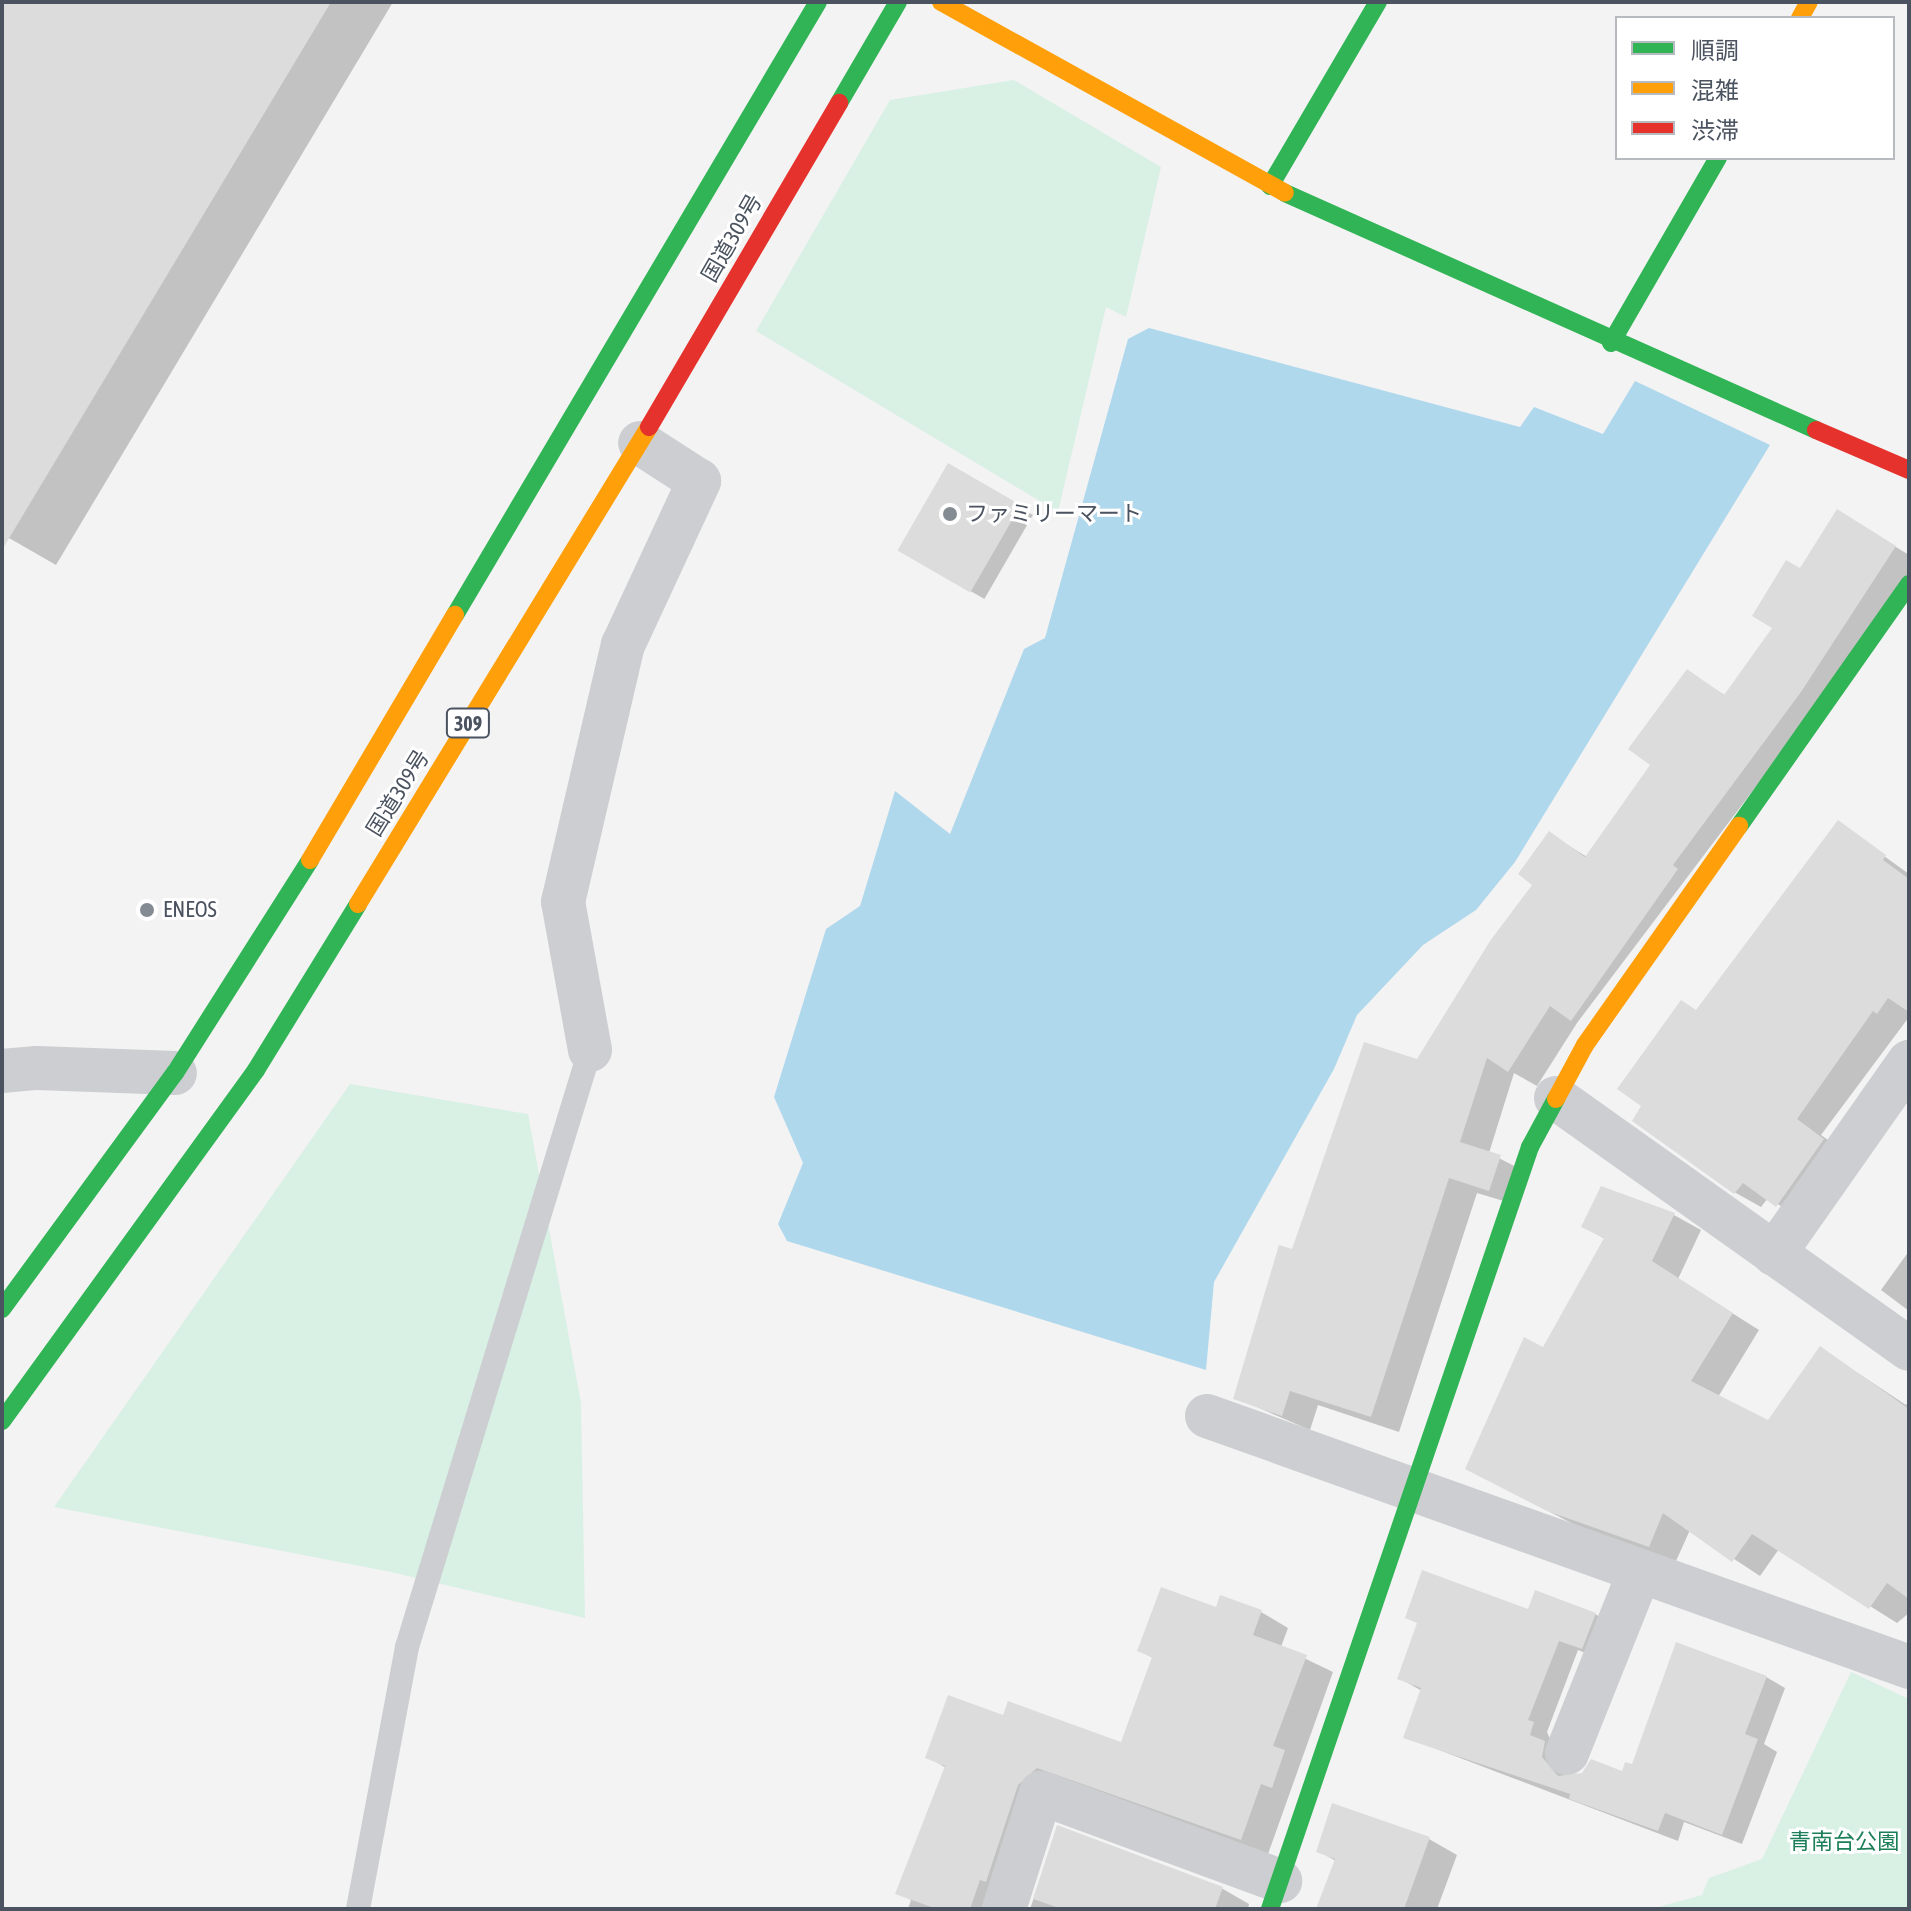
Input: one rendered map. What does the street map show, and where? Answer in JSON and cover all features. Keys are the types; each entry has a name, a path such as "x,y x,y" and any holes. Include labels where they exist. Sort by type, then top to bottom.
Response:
{"main road":[{"name":"国道309号","path":"2,1309 175,1073 296,884 818,2"},
{"name":"国道309号","path":"2,1421 256,1070 640,443 898,2"},
{"path":"941,2 1270,186 1611,343 1909,470"},
{"path":"1270,186 1378,2"},
{"path":"1611,343 1717,160"},
{"path":"1275,1895 1530,1147 1585,1045 1909,584"}],"street":[{"path":"590,1050 563,902 623,645 699,481 640,443"},
{"path":"1774,1254 1909,1062"},
{"path":"2,1071 37,1068 175,1073"},
{"path":"1556,1098 1909,1349"},
{"path":"1207,1416 1412,1492 1909,1667"},
{"path":"1567,1753 1639,1573"},
{"path":"1004,1909 1041,1793 1275,1895"}],"lane":[{"path":"358,1909 407,1647 590,1050"}],"green space":[{"path":"1014,80 1161,167 1126,317 1106,307 1058,512 756,331 890,100"},
{"path":"350,1084 528,1114 581,1403 585,1618 391,1572 54,1507"},
{"name":"青南台公園","path":"1851,1672 1909,1699 1909,1909 1651,1909 1702,1895 1709,1878 1762,1859"}],"water":[{"path":"1149,328 1520,427 1534,407 1603,434 1635,381 1770,445 1515,862 1476,910 1423,945 1357,1015 1334,1069 1214,1282 1206,1370 787,1241 778,1224 803,1163 774,1097 826,929 860,906 895,791 950,834 1024,649 1045,638 1128,339"}],"building":[{"path":"2,2 331,2 2,550"},
{"path":"948,463 1021,505 970,592 898,550"},
{"path":"1837,509 1896,546 1801,692 1673,865 1678,869 1571,1021 1550,1006 1508,1072 1487,1058 1460,1142 1501,1155 1489,1191 1449,1178 1371,1417 1290,1391 1282,1416 1233,1399 1279,1245 1292,1249 1364,1042 1417,1059 1490,941 1532,885 1518,874 1549,831 1585,857 1650,765 1628,749 1687,669 1724,695 1772,628 1752,616 1786,560 1800,568"},
{"path":"1838,820 1886,855 1883,860 1909,879 1909,1012 1888,998 1877,1014 1873,1011 1797,1119 1824,1139 1776,1207 1743,1183 1734,1194 1632,1121 1641,1106 1617,1089 1681,1000 1696,1010"},
{"path":"1601,1186 1675,1213 1652,1261 1733,1313 1691,1381 1768,1420 1820,1346 1909,1409 1909,1599 1887,1583 1869,1609 1752,1534 1732,1562 1663,1513 1649,1547 1547,1511 1465,1469 1524,1337 1543,1347 1604,1238 1581,1227"},
{"path":"1422,1570 1528,1609 1535,1590 1596,1613 1582,1649 1559,1641 1528,1720 1534,1722 1530,1735 1545,1741 1542,1757 1558,1776 1582,1773 1591,1759 1622,1771 1625,1762 1632,1764 1676,1642 1767,1676 1745,1734 1758,1739 1722,1835 1665,1813 1658,1831 1569,1799 1570,1794 1403,1738 1421,1688 1397,1679 1417,1623 1405,1618"},
{"path":"1161,1587 1216,1607 1220,1595 1262,1610 1253,1635 1307,1655 1273,1746 1285,1750 1272,1788 1261,1784 1241,1840 1037,1768 1018,1785 986,1882 980,1880 970,1909 937,1909 895,1894 945,1766 925,1758 948,1695 1003,1715 1008,1701 1121,1742 1152,1657 1137,1651"},
{"path":"1332,1803 1430,1837 1404,1909 1316,1909 1335,1859 1316,1852"},
{"path":"1057,1825 1223,1887 1215,1909 1062,1909 1033,1899"}],"traffic: fast":[{"path":"455,615 818,2"},
{"path":"839,103 898,2"},
{"path":"1270,186 1378,2"},
{"path":"1611,343 1717,160"},
{"path":"1285,193 1816,430"},
{"path":"1739,826 1909,584"},
{"path":"2,1309 175,1073 310,860"},
{"path":"2,1421 256,1070 358,904"},
{"path":"1270,1909 1530,1147 1556,1099"}],"traffic: slow":[{"path":"941,2 1285,193"},
{"path":"1801,16 1809,2"},
{"path":"358,904 649,427"},
{"path":"310,860 455,615"},
{"path":"1556,1099 1585,1045 1739,826"}],"traffic: jam":[{"path":"649,427 839,103"},
{"path":"1816,430 1909,470"}],"place":[{"name":"ファミリーマート","path":"950,514"},
{"name":"ENEOS","path":"147,910"}]}
